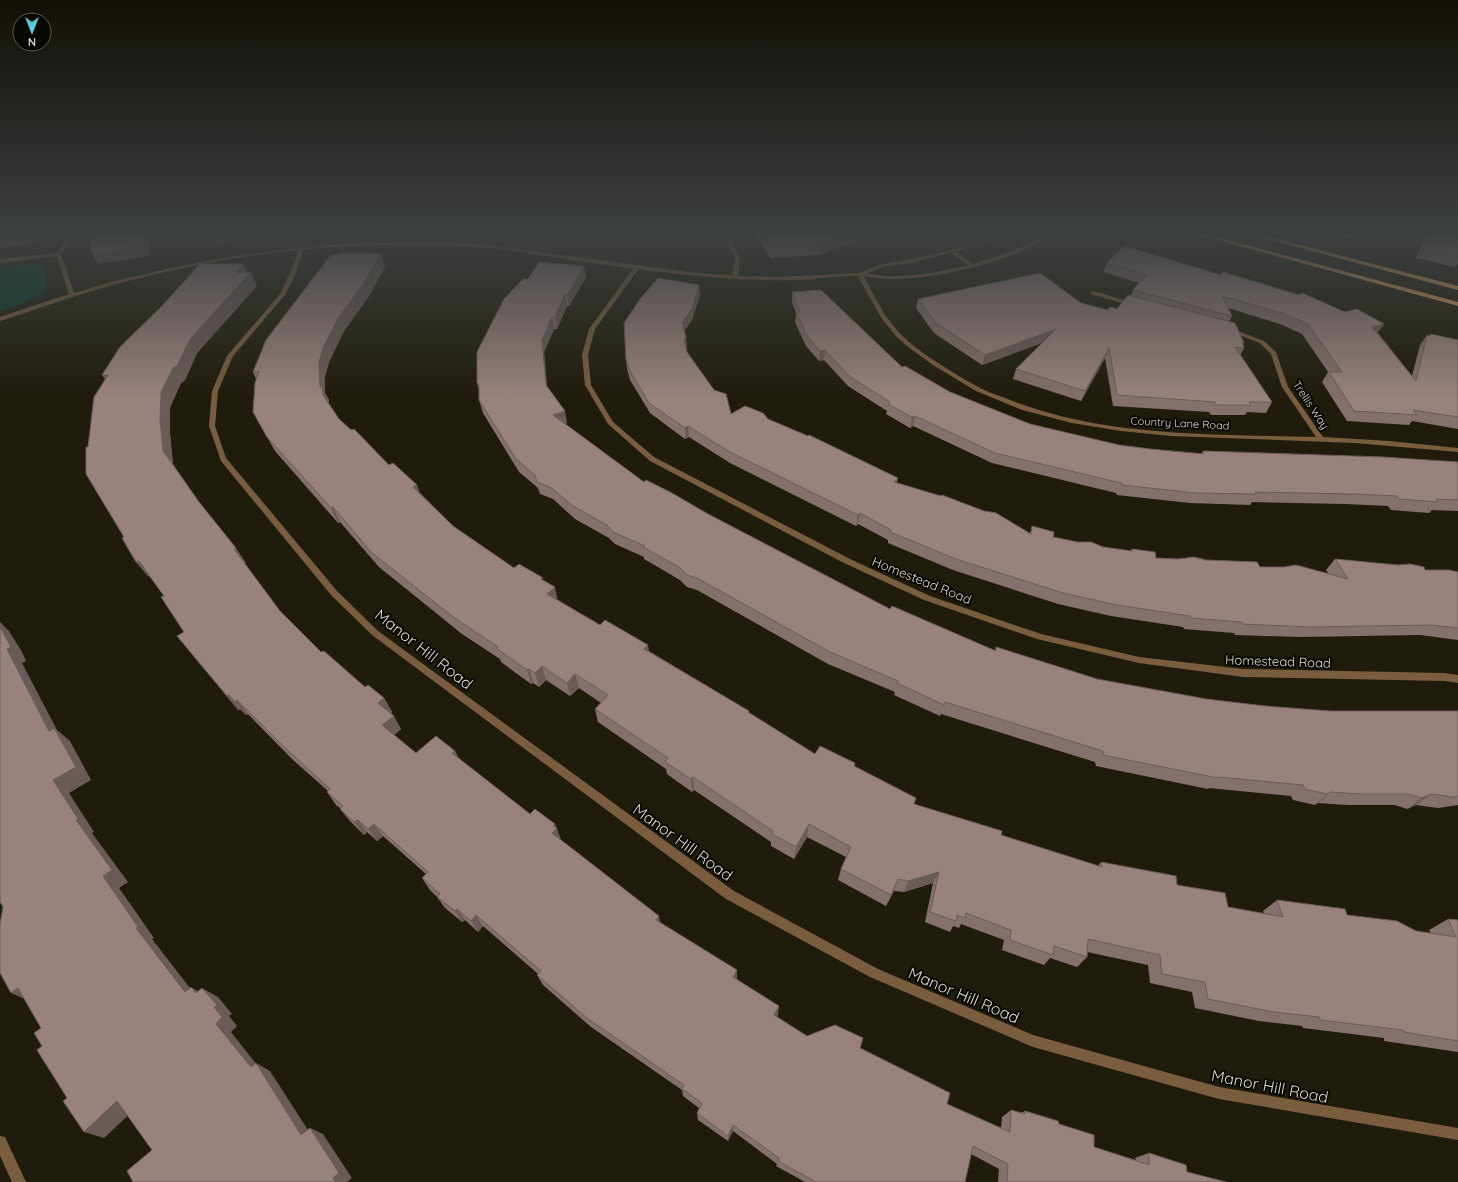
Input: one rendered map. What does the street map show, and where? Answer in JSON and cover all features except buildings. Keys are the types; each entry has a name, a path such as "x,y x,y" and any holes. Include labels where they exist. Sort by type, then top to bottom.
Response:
{"main road":[{"path":"1403,289 1458,304"}],"street":[{"path":"70,289 72,295"},
{"path":"0,319 72,295 96,289"},
{"name":"Manor Hill Road","path":"285,289 282,295 230,356 215,391 212,426 223,459 334,593 375,633 730,895 874,974 1033,1040 1219,1093 1458,1134"},
{"name":"Homestead Road","path":"621,289 592,329 585,355 588,385 610,423 652,459 847,561 927,598 1040,637 1139,660 1243,673 1436,676 1458,679"},
{"name":"Country Lane Road","path":"868,289 888,324 916,351 956,379 1015,406 1085,424 1150,433 1398,443 1458,450"},
{"path":"1093,293 1140,306"},
{"name":"Trellis Way","path":"1220,328 1242,333 1262,342 1274,352 1286,387 1321,439"},
{"path":"0,1142 19,1182"}],"green space":[{"path":"0,289 46,289 39,296 0,311"}]}
